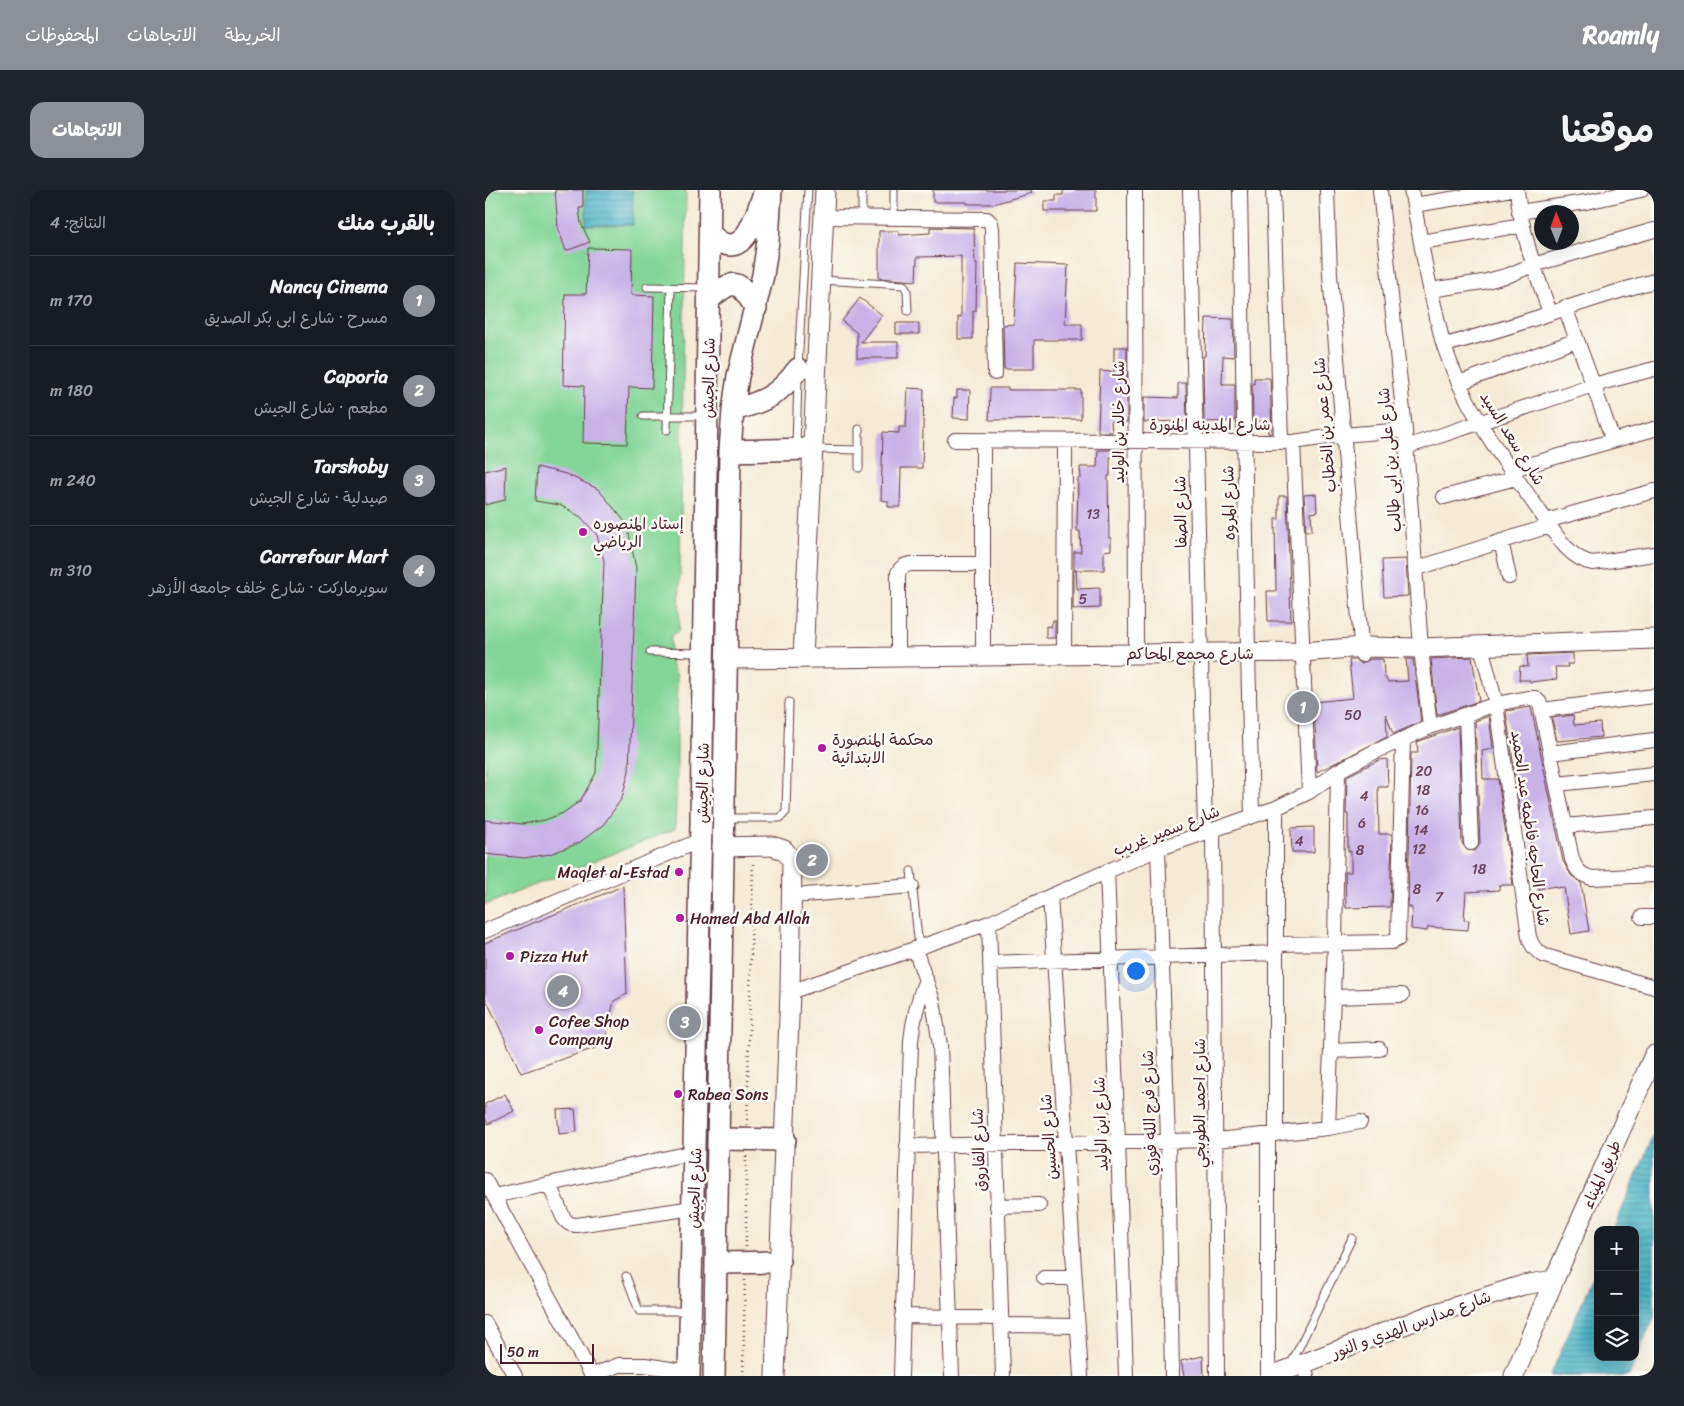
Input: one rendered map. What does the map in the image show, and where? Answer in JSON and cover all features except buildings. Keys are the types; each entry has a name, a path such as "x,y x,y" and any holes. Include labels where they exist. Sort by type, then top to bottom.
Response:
{"main road":[{"name":"شارع الجيش","path":"689,1374 701,840 710,190"},
{"path":"710,234 717,241 727,245 738,243 747,237 765,190"},
{"name":"شارع الجيش","path":"714,1376 730,451 733,410 745,342 756,308 768,241 771,190"},
{"path":"709,294 727,285 735,284 742,288 756,308"},
{"path":"733,410 753,405 771,397 787,384 798,369"},
{"path":"730,451 804,450"},
{"path":"718,1139 785,1140"},
{"path":"717,1263 779,1262"},
{"path":"691,1285 703,1291 710,1290 716,1286"},
{"path":"691,1319 709,1321 715,1325"}],"street":[{"path":"803,658 804,450 821,280 825,190"},
{"name":"شارع خالد بن الوليد","path":"1135,190 1136,653"},
{"name":"شارع الصفا","path":"1190,190 1201,653 1209,831"},
{"name":"شارع المروه","path":"1240,190 1248,653 1253,816"},
{"path":"1273,190 1287,441 1303,652 1309,792"},
{"name":"شارع عمر بن الخطاب","path":"1327,190 1330,275 1342,435 1363,651"},
{"name":"شارع على بن ابى طالب","path":"1380,190 1405,430 1421,648 1430,727"},
{"name":"شارع سعد السيد","path":"1411,190 1430,290 1444,345 1459,383 1479,424 1548,523 1571,552 1584,561 1593,563 1654,554"},
{"path":"1414,205 1506,190"},
{"path":"1517,190 1521,218 1533,265 1550,313"},
{"path":"1421,242 1641,190"},
{"path":"824,217 987,219 991,223 995,373"},
{"path":"1430,290 1483,282 1509,275 1533,265 1654,230"},
{"path":"1444,345 1515,326 1565,307 1653,285"},
{"path":"1565,307 1613,440"},
{"path":"1459,383 1577,340"},
{"path":"1406,447 1593,385 1654,369"},
{"path":"1444,498 1613,440 1654,429"},
{"name":"شارع المدينه المنورة","path":"955,440 1244,442 1287,441 1405,430"},
{"path":"983,440 983,655"},
{"path":"1064,654 1065,440"},
{"path":"1415,569 1501,541 1548,523 1654,491"},
{"path":"1501,541 1509,577"},
{"path":"898,656 898,573 901,568 911,564 983,564"},
{"name":"شارع مجمع المحاكم","path":"726,658 1363,651 1654,639"},
{"name":"شارع الحاجه فاطمه عبد الحميد","path":"1481,646 1496,704 1529,937 1532,945 1537,952 1545,956 1654,987"},
{"path":"1654,696 1541,710 1575,869 1583,875 1592,878 1654,875"},
{"name":"شارع سمير غريب","path":"790,992 989,923 1158,849 1276,808 1309,792 1338,771 1430,727 1496,704 1527,698 1535,698 1540,703 1541,710"},
{"path":"1467,715 1471,843"},
{"path":"990,963 1215,956 1335,943 1392,942 1397,939 1403,739"},
{"path":"1550,753 1654,740"},
{"path":"1328,1128 1335,943 1338,771"},
{"path":"1557,784 1654,774"},
{"path":"1270,1376 1276,808"},
{"path":"1565,826 1654,818"},
{"name":"شارع احمد الطوبجي","path":"1209,831 1215,956 1217,1376"},
{"path":"485,931 701,840"},
{"path":"722,847 772,846 784,850 792,860 793,896 790,992 775,1376"},
{"name":"شارع فرج الله فوزي","path":"1158,849 1168,1141 1172,1376"},
{"name":"شارع ابن الوليد","path":"1107,871 1126,1376"},
{"path":"793,896 912,886"},
{"name":"شارع الحسين","path":"1050,896 1081,1376"},
{"name":"شارع الفاروق","path":"989,923 1003,1376"},
{"path":"917,948 937,1022 940,1045 952,1376"},
{"path":"901,1376 907,1146 913,1020 918,999 926,980"},
{"path":"1333,997 1402,995"},
{"path":"1331,1051 1379,1049"},
{"name":"طريق الميناء","path":"1514,1376 1554,1280 1654,1054"},
{"path":"907,1146 1217,1140 1328,1128 1359,1122"},
{"path":"494,1196 695,1152"},
{"path":"485,1180 591,1376 619,1365 645,1365 689,1374"},
{"path":"549,1184 563,1217 571,1225 693,1208"},
{"path":"997,1206 1039,1205"},
{"path":"1044,1278 1075,1278"},
{"name":"شارع مدارس الهدي و النور","path":"1270,1376 1300,1370 1430,1315 1523,1285 1554,1280"},
{"path":"902,1316 950,1317 1078,1326"},
{"path":"485,1323 515,1376"}],"lane":[{"path":"808,190 798,369 804,450 859,450"},
{"path":"862,190 862,217"},
{"path":"894,190 894,217"},
{"path":"821,280 904,285 907,291 908,311"},
{"path":"647,288 671,288 709,294"},
{"path":"667,430 671,288"},
{"path":"643,416 707,416"},
{"path":"859,429 859,468"},
{"path":"649,652 703,653"},
{"path":"723,818 775,819 780,818 787,812 789,702"},
{"path":"911,871 917,948"},
{"path":"1300,1370 1352,1238"},
{"path":"626,1276 639,1310 691,1319"}],"path":[{"path":"743,1376 753,846"}],"green space":[{"name":"إستاد المنصوره الرياضي","path":"485,190 686,190 679,631 671,635 670,662 677,676 675,829 485,905"}],"water":[{"path":"586,190 633,190 633,225 586,225"},
{"path":"1654,1134 1654,1318 1639,1353 1639,1226 1615,1226"},
{"path":"1594,1274 1594,1361 1635,1361 1629,1376 1550,1376"}],"place":[{"name":"إستاد المنصوره الرياضي","path":"583,532"},
{"name":"Nancy Cinema","path":"1303,707"},
{"name":"محكمة المنصورة الابتدائية","path":"822,748"},
{"name":"Caporia","path":"812,860"},
{"name":"Maqlet al-Estad","path":"679,872"},
{"name":"Hamed Abd Allah","path":"680,918"},
{"name":"Pizza Hut","path":"510,956"},
{"name":"Carrefour Mart","path":"563,991"},
{"name":"Tarshoby","path":"685,1022"},
{"name":"Cofee Shop Company","path":"539,1030"},
{"name":"Rabea Sons","path":"678,1094"}]}
